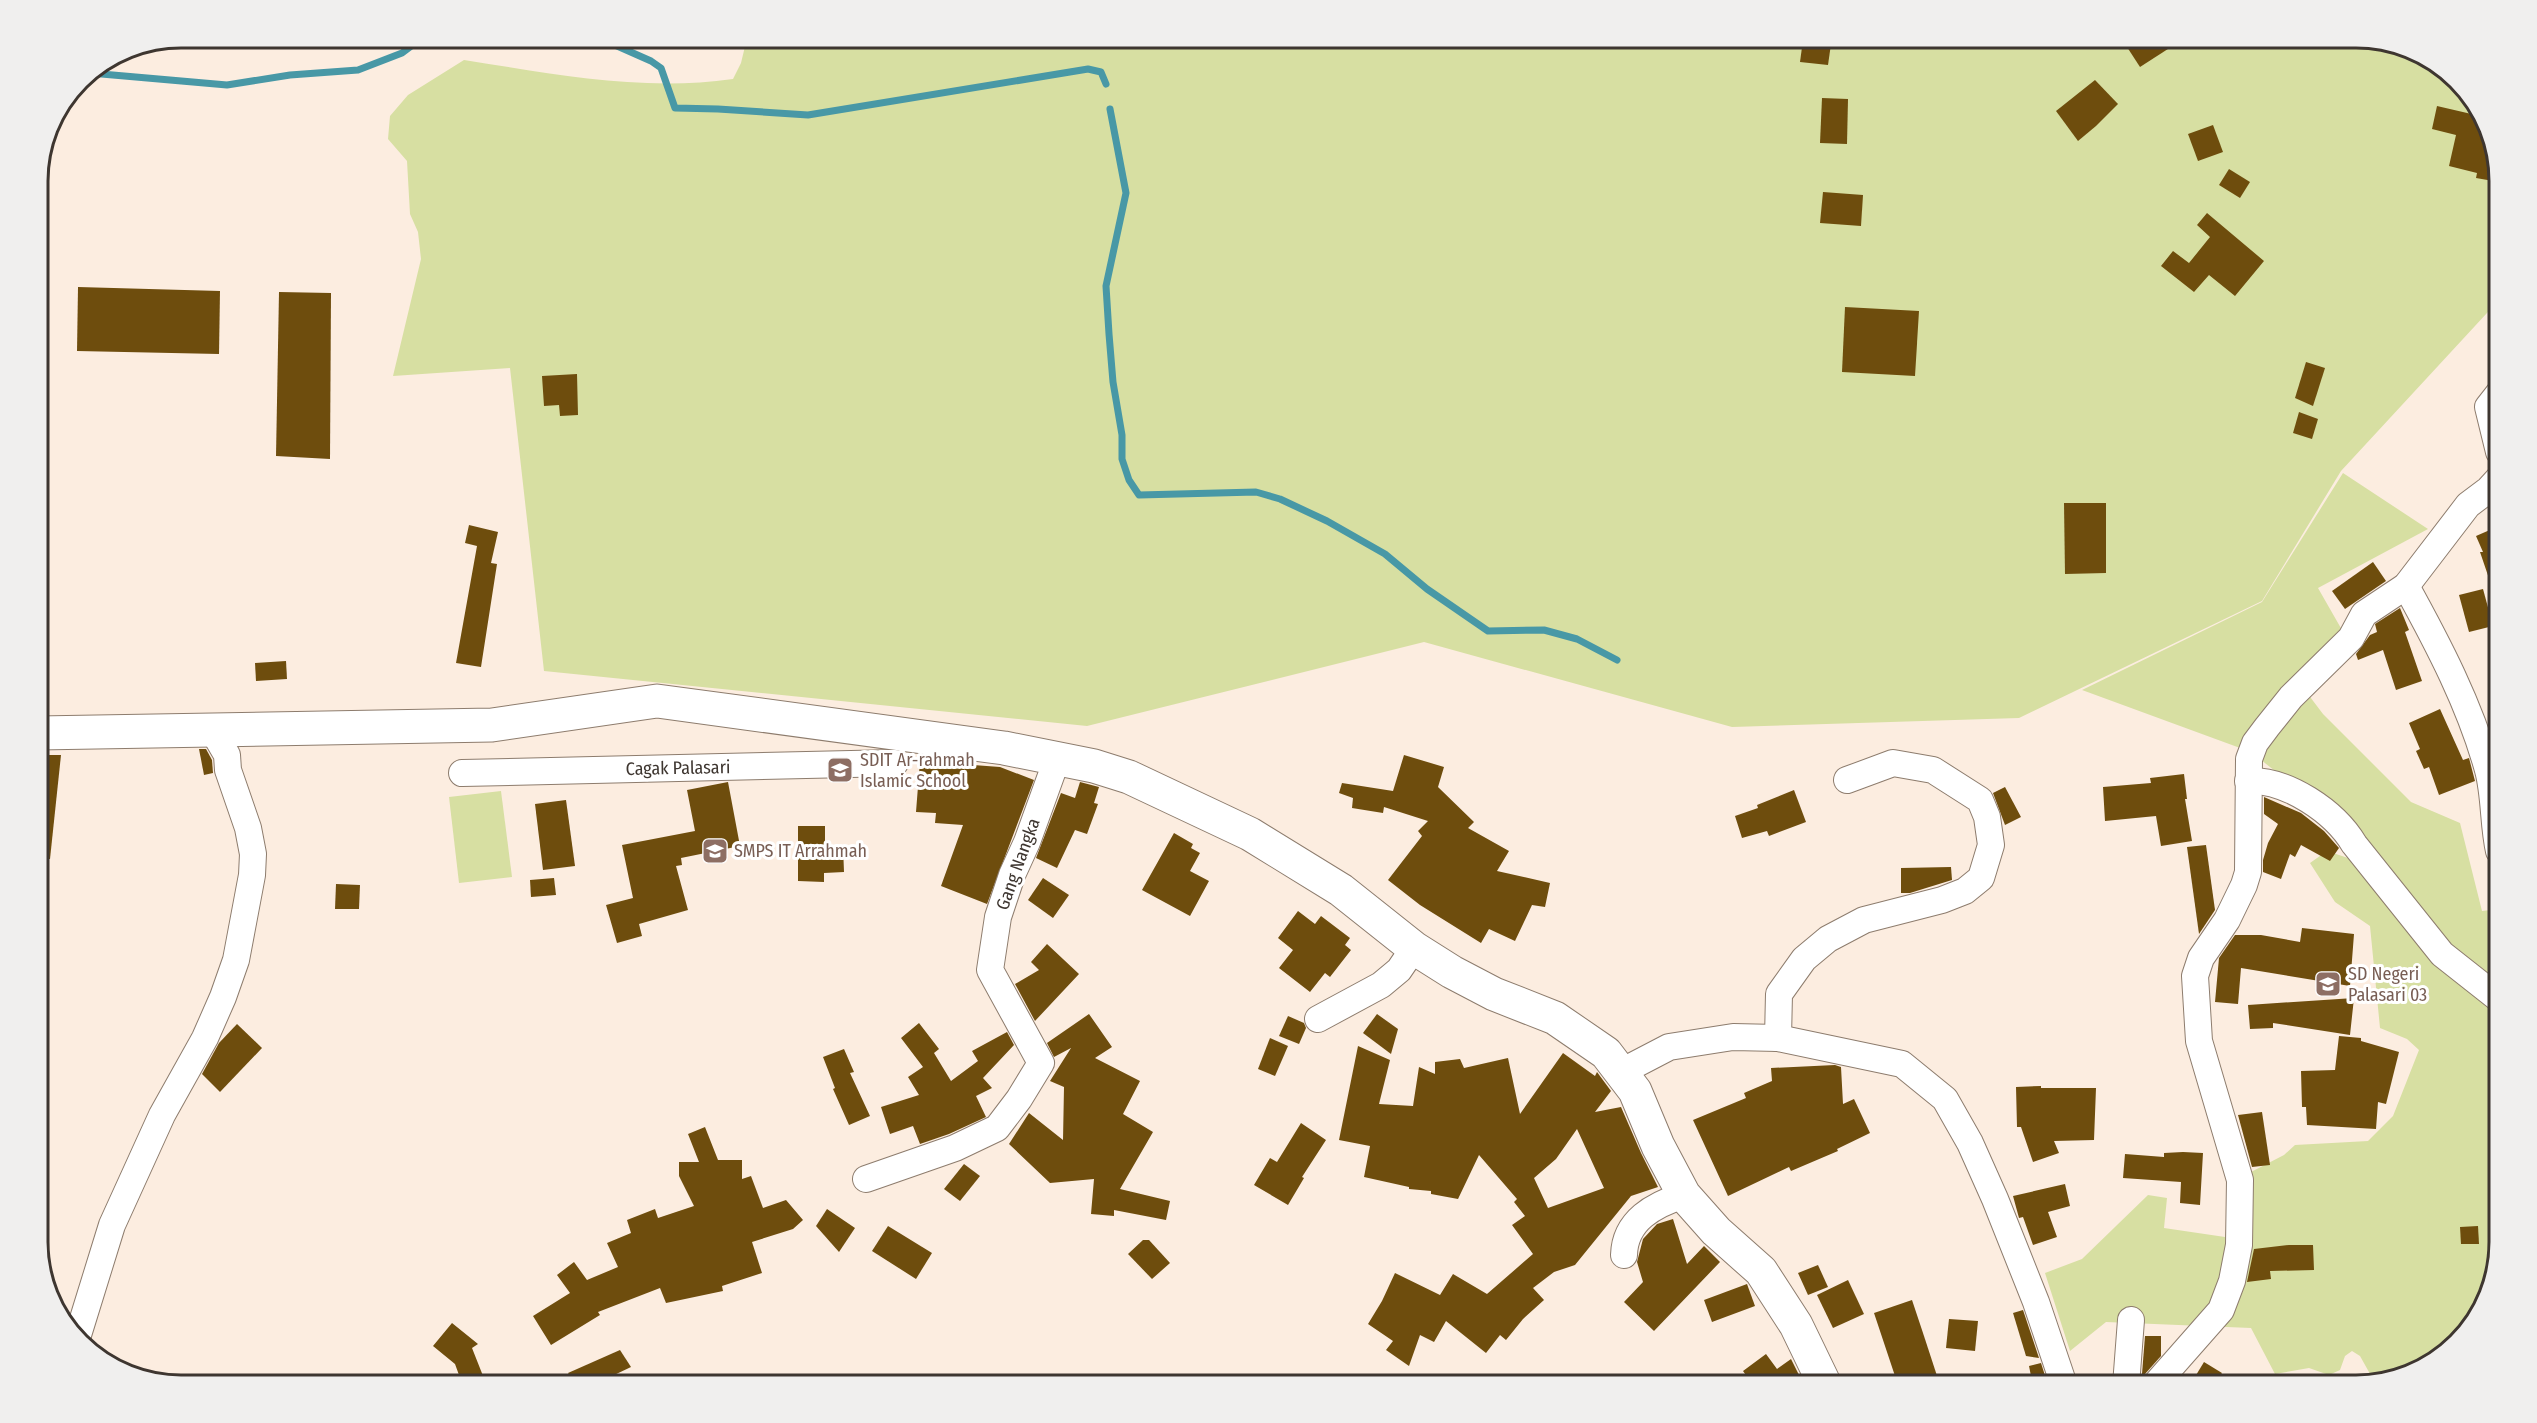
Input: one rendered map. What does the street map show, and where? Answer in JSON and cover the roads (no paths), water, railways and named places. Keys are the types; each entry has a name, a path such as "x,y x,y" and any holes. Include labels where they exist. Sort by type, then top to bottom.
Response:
{"main road":[{"path":"48,733 492,725 657,701 1005,747 1094,766 1129,777 1250,834 1341,890 1414,948 1452,972 1494,994 1555,1018 1606,1053 1635,1091 1658,1146 1684,1194 1716,1231 1761,1272 1796,1325 1820,1375"}],"street":[{"path":"2165,1375 2221,1311 2232,1281 2239,1245 2240,1180 2199,1041 2195,976 2201,958 2227,920 2248,872 2249,759 2255,743 2267,727 2291,697 2351,638 2369,608 2406,586 2468,506 2489,489"},
{"path":"2406,586 2452,673 2482,752 2489,781"},
{"path":"80,1328 112,1225 162,1115 205,1038 236,960 249,893 253,854 248,828 228,770 227,755 213,731"},
{"name":"Gang Nangka","path":"866,1179 955,1148 997,1128 1019,1099 1041,1063 990,970 998,917 1056,759"},
{"name":"Cagak Palasari","path":"462,773 895,763"},
{"path":"1778,1038 1779,994 1804,959 1828,939 1864,920 1942,900 1965,891 1981,878 1991,845 1987,817 1980,800 1933,770 1893,763 1847,780"},
{"path":"2248,781 2267,782 2306,797 2346,829 2354,844 2442,954 2489,991"},
{"path":"1318,1019 1381,985 1400,970 1414,948"},
{"path":"1621,1072 1669,1047 1733,1037 1778,1038 1902,1064 1945,1099 1970,1143 2036,1302 2060,1375"},
{"path":"1624,1255 1625,1239 1635,1225 1650,1210 1684,1194"},
{"path":"2127,1375 2131,1320"}],"waterway":[{"path":"102,74 227,85 290,75 358,70 402,53 409,48"},
{"path":"622,48 661,68 675,108 808,115 1088,69 1101,72 1106,84"},
{"path":"1110,109 1126,193 1106,286 1109,334 1113,382 1122,435 1122,459 1129,480 1139,495 1256,492 1280,499 1327,521 1385,554 1427,589 1488,631 1544,630 1577,639 1617,660"}],"place":[{"name":"SDIT Ar-rahmah Islamic School","path":"840,770"},
{"name":"SMPS IT Arrahmah","path":"715,851"},
{"name":"SD Negeri Palasari 03","path":"2328,984"}]}
